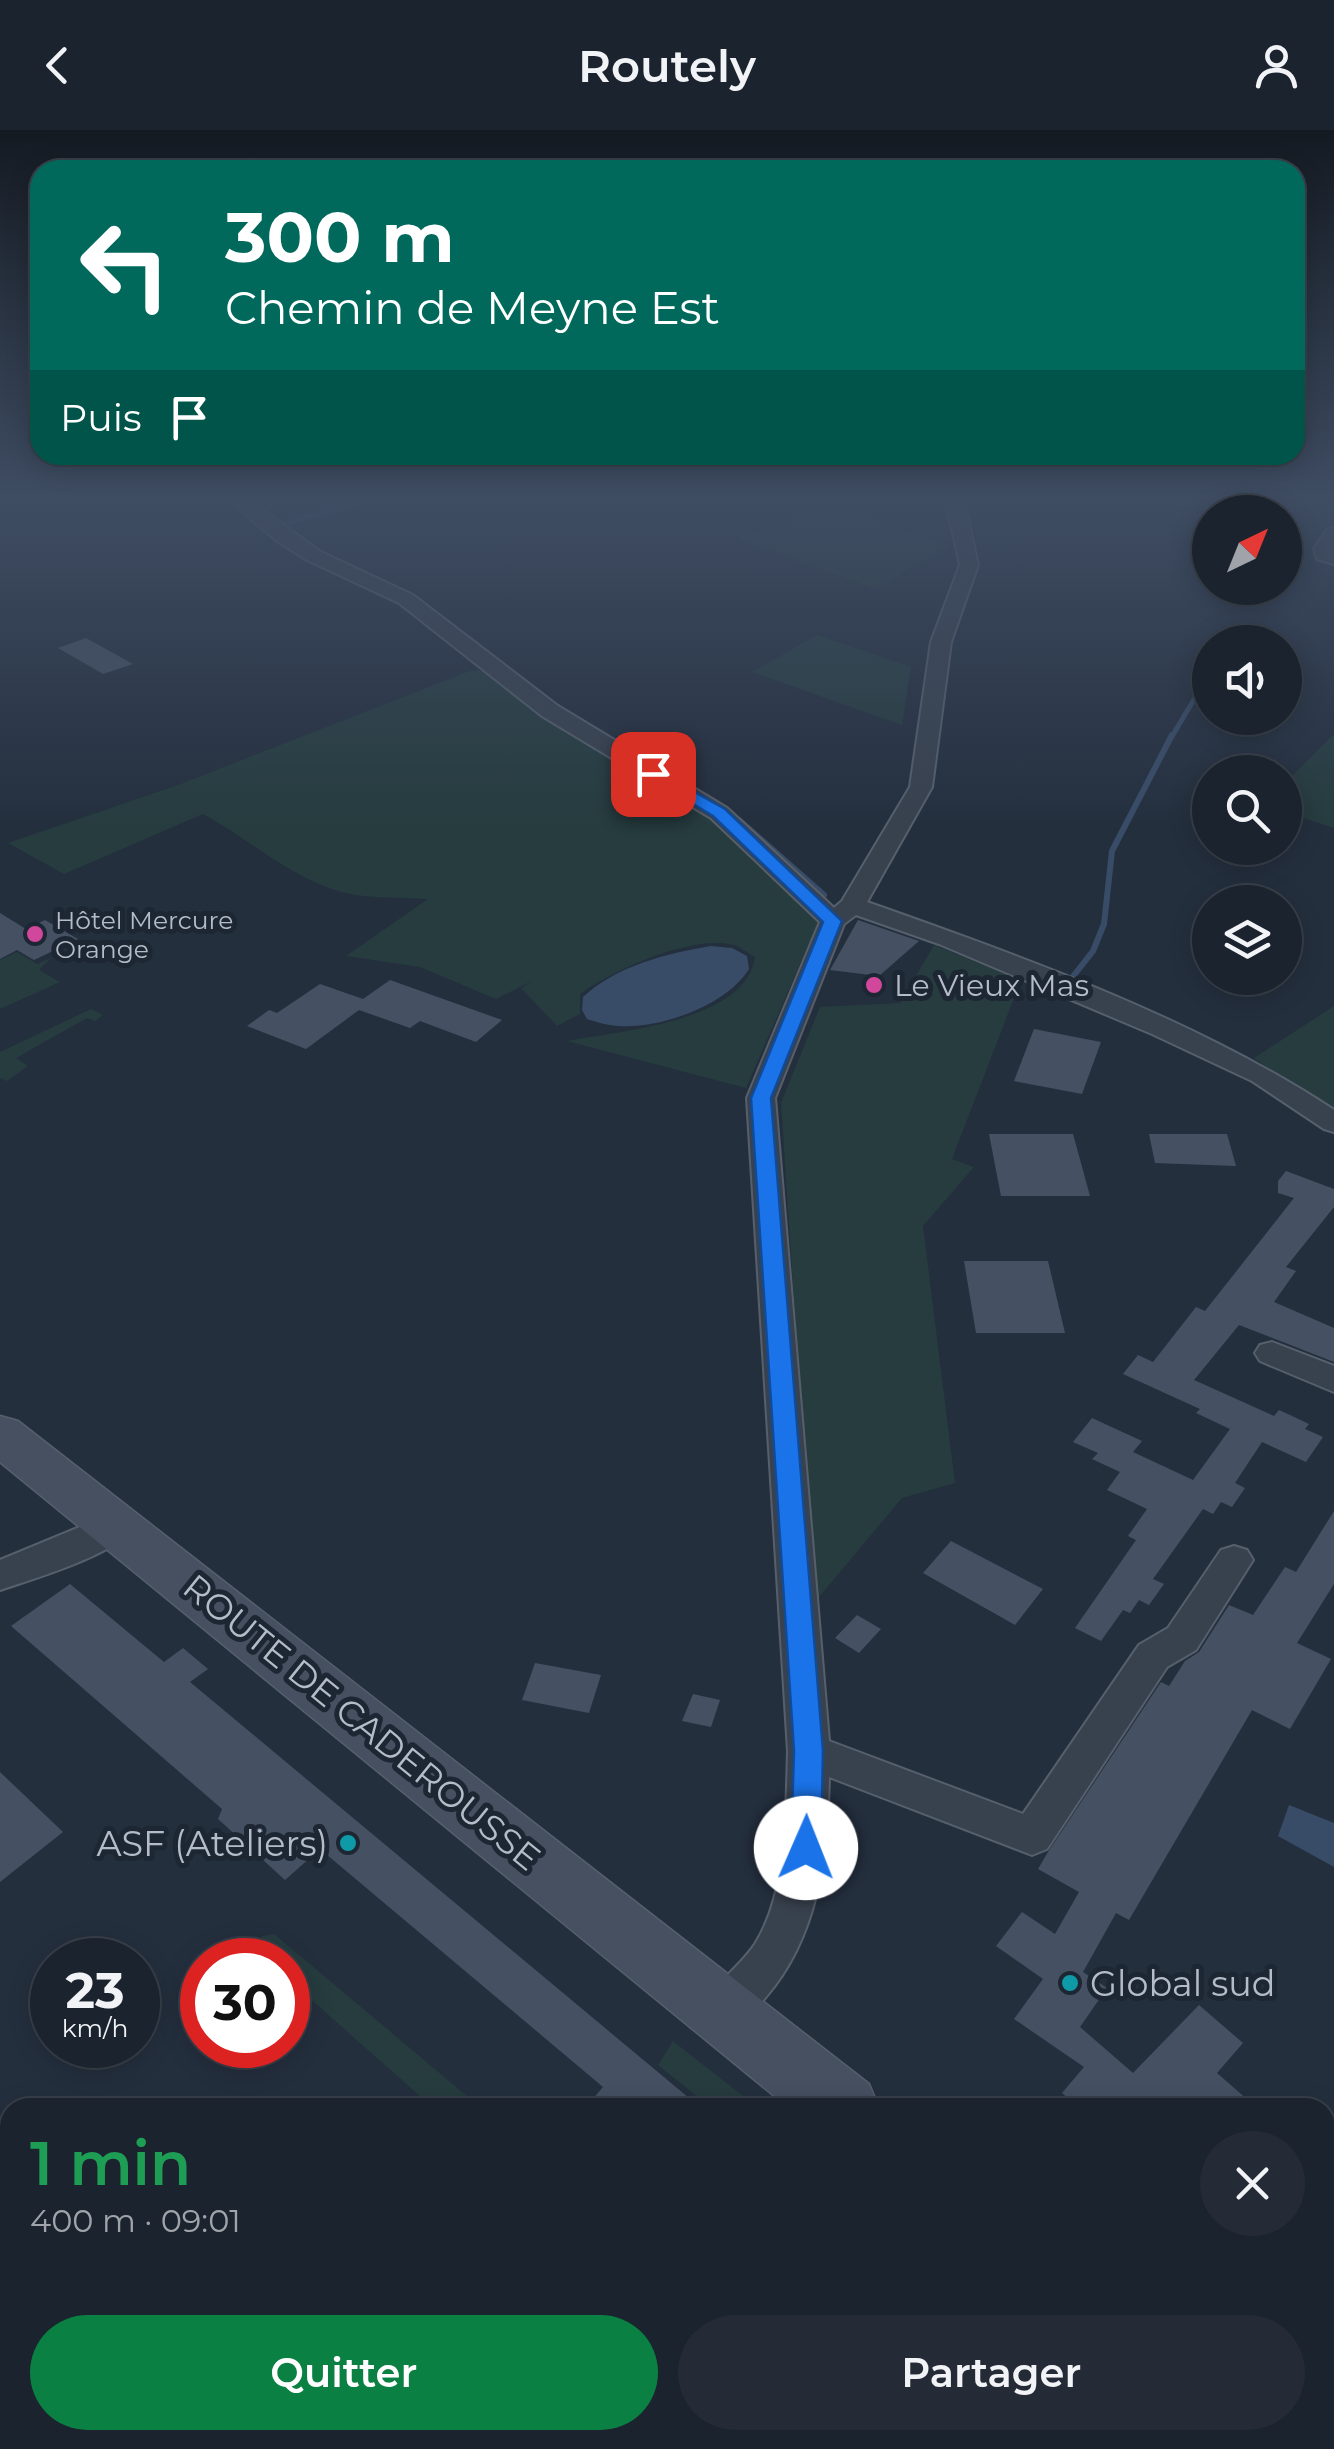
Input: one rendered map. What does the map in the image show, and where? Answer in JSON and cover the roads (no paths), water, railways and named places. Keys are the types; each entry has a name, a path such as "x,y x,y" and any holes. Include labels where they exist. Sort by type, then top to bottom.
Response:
{"main road":[{"name":"ROUTE DE CADEROUSSE","path":"0,1434 832,2098"}],"street":[{"path":"419,609 550,711 719,813 842,913 948,939 1162,1028 1262,1076 1334,1123"},
{"path":"724,2011 773,1956 791,1908 806,1848 808,1751 761,1098 842,913 920,787 942,642 953,609"},
{"path":"1272,1353 1334,1380"},
{"path":"0,1575 89,1541 116,1526"},
{"path":"808,1751 1032,1836 1153,1656 1182,1639 1234,1560"}],"water":[{"path":"711,946 732,948 747,956 749,969 739,982 709,1004 673,1019 636,1026 587,1019 582,1010 583,997 627,969"},
{"path":"1289,1805 1334,1823 1334,1867 1278,1836"}],"waterway":[{"path":"1171,738 1192,703"},
{"path":"1071,979 1093,951 1104,924 1112,851 1172,735"},
{"path":"739,820 824,895"}],"place":[{"name":"Hôtel Mercure Orange","path":"35,934"},
{"name":"Le Vieux Mas","path":"874,985"},
{"name":"ASF (Ateliers)","path":"348,1843"},
{"name":"Global sud","path":"1070,1983"}]}
